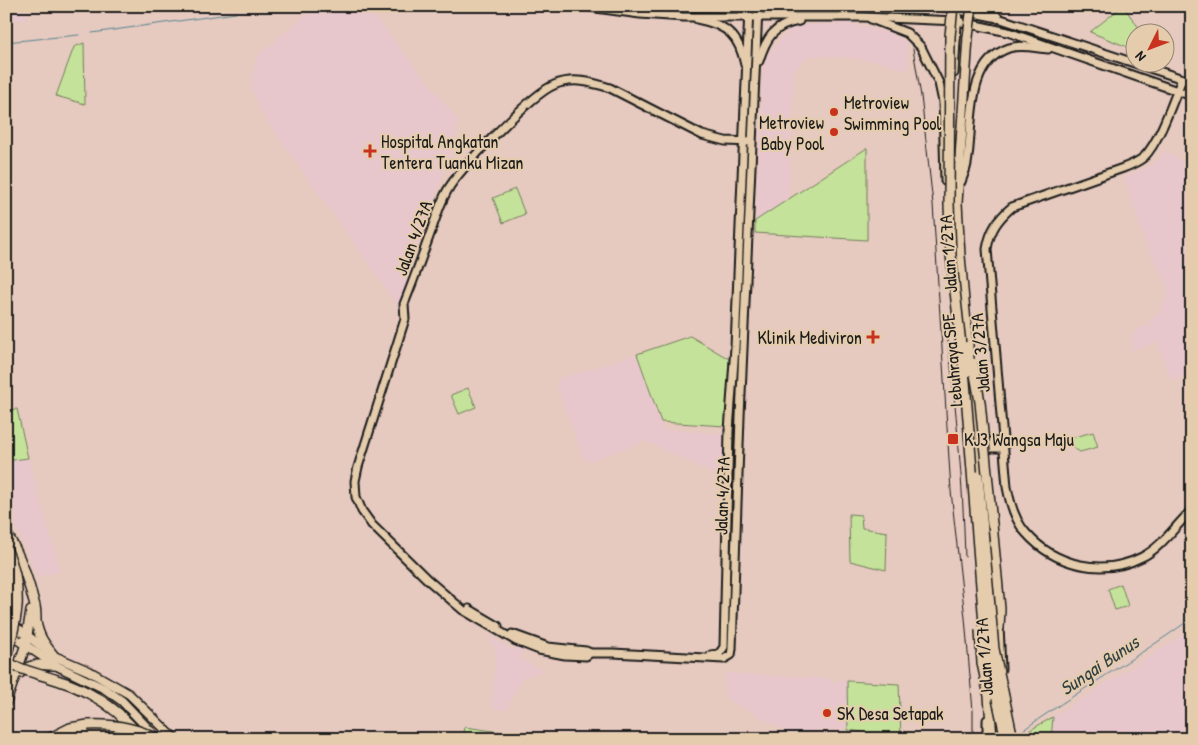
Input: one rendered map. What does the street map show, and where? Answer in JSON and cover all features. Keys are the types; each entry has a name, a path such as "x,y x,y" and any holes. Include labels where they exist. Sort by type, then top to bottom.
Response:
{"highway":[{"name":"Lebuhraya SPE","path":"957,7 950,36 949,212 965,381 984,624 990,668 1006,739"},
{"name":"Lebuhraya SPE","path":"972,8 966,66 957,203 994,649 1013,739"},
{"path":"968,346 975,371 980,402 1000,609 999,628"},
{"path":"6,533 23,565 36,608 39,633 42,641 54,656"},
{"path":"6,548 16,572 18,602 16,621 6,656 13,664 16,672"},
{"path":"979,560 980,642 989,696 992,739"},
{"path":"6,566 10,582 10,602 6,627"},
{"path":"6,702 27,642 31,596"},
{"path":"6,662 18,669 80,688 118,713 142,739"},
{"path":"13,683 19,674 28,667 37,665 54,666"},
{"path":"48,739 70,728 126,727 144,732 157,739"},
{"path":"62,739 88,728 142,739"}],"main road":[{"path":"581,6 603,7 640,14 684,17 703,20 721,27 733,36 741,49 747,75"},
{"path":"648,6 749,13 758,17 863,17 970,22 1008,32 1192,96"},
{"path":"684,17 749,13 758,8 826,6"},
{"path":"940,6 972,8 1181,80 1192,82"},
{"path":"988,6 998,18"},
{"name":"Jalan 1/27A","path":"957,7 945,181 948,247 984,652 987,739"},
{"name":"Jalan 4/27A","path":"748,142 756,70 758,8"},
{"name":"Jalan 1/27A","path":"972,8 960,220 985,526 999,628 1002,683 1001,739"},
{"name":"Jalan 4/27A","path":"748,142 702,135 610,88 598,84 582,81 563,82 540,92 487,144 451,183 441,202 404,304 404,319 355,481 356,497 368,520 428,580 455,602 511,633 536,644 557,649 586,650 590,653 727,658 732,650 748,142 747,75 749,13"},
{"path":"863,17 907,33 921,47 929,62 944,102 945,181"},
{"path":"756,70 766,43 772,33 790,22 816,18"},
{"path":"956,32 962,30 969,35"},
{"path":"961,182 967,164 968,140 977,82 983,68 990,59 1010,48 1022,46 1058,49"},
{"name":"Jalan 3/27A","path":"1181,80 1155,141 1144,158 1124,168 1012,207 998,220 993,228 986,249 1007,487 1011,506 1026,533 1047,551 1068,562 1098,568 1125,565 1153,549 1192,510"},
{"path":"978,434 986,442 1003,445"},
{"path":"981,461 982,454 987,450 1003,445"},
{"path":"6,620 54,666 105,689 122,701 157,739"},
{"path":"6,632 104,679 129,694 175,739"}],"shaded area":[{"path":"6,6 28,6 25,21 6,18"},
{"name":"Hospital Angkatan Tentera Tuanku Mizan","path":"325,6 368,8 458,120 448,161 418,245 399,307 260,111 251,87 256,58 303,17"},
{"path":"848,23 891,33 906,42 908,71 883,63 844,57 809,56 794,70 789,199 755,221 764,58 793,26"},
{"path":"1163,150 1188,165 1192,160 1192,367 1184,375 1170,380 1158,342 1131,351 1133,335 1140,328 1151,325 1156,336 1150,319 1159,313 1169,291 1148,249 1124,177 1159,160"},
{"path":"637,354 661,422 661,429 725,434 723,478 645,441 590,461 584,459 556,385 559,379"},
{"path":"28,458 60,571 37,577 18,529 6,515 6,461"},
{"path":"1192,629 1192,739 1051,739 1053,717"},
{"path":"489,636 513,651 517,645 525,648 520,658 539,669 548,670 523,677 506,710 492,708 496,652"},
{"name":"SK Desa Setapak","path":"726,672 733,674 826,678 834,683 841,680 899,684 901,738 842,729 790,733 725,698"}],"green space":[{"path":"1123,6 1135,22 1126,22 1126,46 1090,32"},
{"path":"84,43 85,104 56,96 74,47"},
{"path":"867,148 867,240 755,233 755,221"},
{"path":"515,189 525,214 503,223 493,198"},
{"path":"690,336 729,359 726,426 661,422 637,354"},
{"path":"468,388 476,407 459,414 451,395"},
{"path":"17,409 28,458 6,461 6,410"},
{"path":"1093,432 1098,447 1080,452 1074,448 1071,438"},
{"path":"849,514 861,515 862,528 887,532 886,570 850,561"},
{"path":"1121,584 1128,606 1115,610 1108,589"},
{"path":"847,681 899,684 901,738 848,730"},
{"path":"1053,717 1051,739 1018,739 1030,730"},
{"path":"465,727 515,734 514,739 463,739"}],"waterway":[{"path":"92,33 236,13"},
{"path":"6,42 79,35"},
{"name":"Sungai Bunus","path":"1019,733 1192,618"}],"tram line":[{"path":"913,49 921,96 933,204 951,491 965,618 973,711 973,739"},
{"path":"947,332 959,444 965,557"}],"place":[{"name":"Metroview Swimming Pool","path":"834,112"},
{"name":"Metroview Baby Pool","path":"834,132"},
{"name":"Hospital Angkatan Tentera Tuanku Mizan","path":"370,151"},
{"name":"Klinik Mediviron","path":"873,337"},
{"name":"KJ3 Wangsa Maju","path":"953,439"},
{"name":"SK Desa Setapak","path":"827,713"}]}
